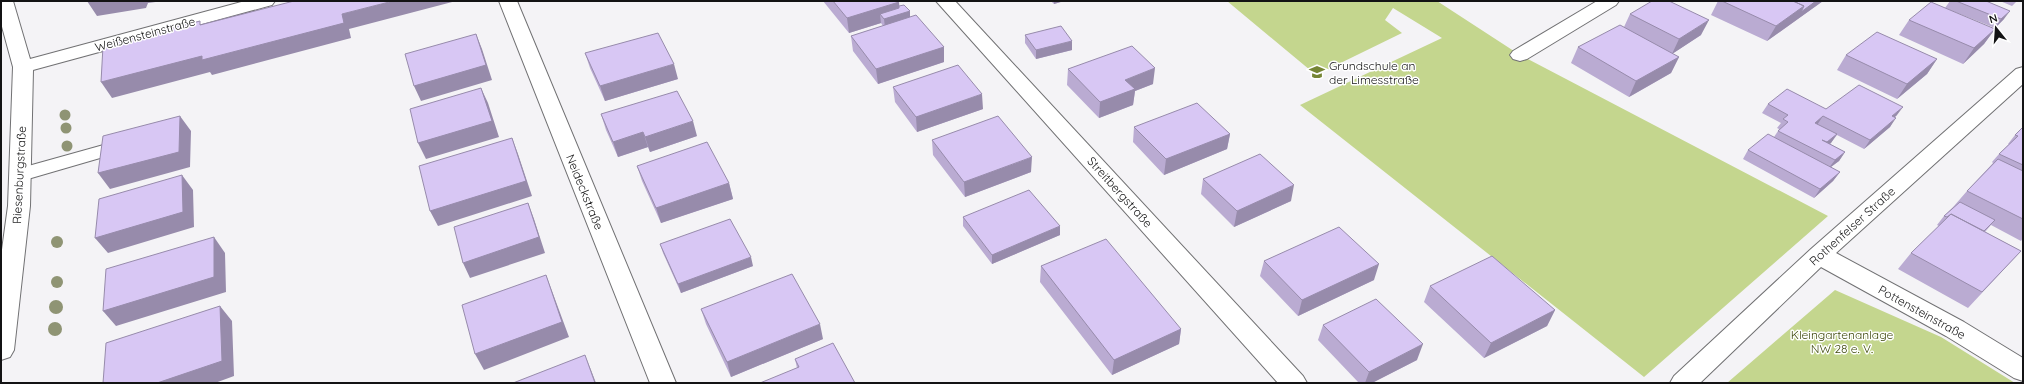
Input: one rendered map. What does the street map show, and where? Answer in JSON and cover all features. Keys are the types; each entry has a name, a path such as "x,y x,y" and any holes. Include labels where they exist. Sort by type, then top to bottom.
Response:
{"street":[{"name":"Riesenburgstraße","path":"1,350 21,175 23,67 4,1"},
{"name":"Weißensteinstraße","path":"23,67 266,1"},
{"name":"Neideckstraße","path":"508,1 663,383"},
{"name":"Streitbergstraße","path":"945,1 1294,383"},
{"path":"1520,55 1610,1"},
{"name":"Rothenfelser Straße","path":"1683,383 1819,255 2023,73"},
{"name":"Pottensteinstraße","path":"1819,255 1955,330 2023,371"}],"lane":[{"path":"21,175 144,140"}],"green space":[{"path":"1227,1 1437,1 1520,55 1828,216 1644,377 1300,105 1442,38 1393,8 1385,20 1402,33 1316,75"},
{"name":"Kleingartenanlage NW 28 e. V.","path":"1835,290 1941,337 2015,383 1727,383"}],"building":[{"path":"294,1 393,1 342,14 344,23 202,60 202,56 101,82 103,46 200,21 200,25"},
{"path":"833,1 898,1 899,2 847,18"},
{"path":"1652,1 1669,1 1709,20 1679,39 1630,14"},
{"path":"1722,1 1793,1 1804,6 1776,26"},
{"path":"1793,1 1816,1 1801,12 1804,6"},
{"path":"1956,1 1986,1 2010,11 2001,19"},
{"path":"1931,2 1995,29 1974,48 1909,20"},
{"path":"904,5 910,11 884,19 880,14 899,8 899,6"},
{"path":"916,15 944,47 876,69 851,36"},
{"path":"1620,25 1679,57 1636,81 1578,47"},
{"path":"1061,26 1072,41 1036,50 1025,35"},
{"path":"1877,32 1937,59 1907,84 1846,55"},
{"path":"658,33 674,64 600,86 585,53"},
{"path":"476,34 486,65 414,86 405,54"},
{"path":"1132,46 1155,68 1125,80 1135,89 1100,102 1068,69"},
{"path":"958,65 982,94 916,117 893,87"},
{"path":"1859,85 1903,107 1892,116 1896,118 1870,140 1823,116 1815,123 1837,134 1827,142 1822,140 1845,152 1835,160 1778,131 1788,122 1783,119 1788,115 1768,104 1787,89 1826,109"},
{"path":"481,88 492,121 418,143 410,109"},
{"path":"677,91 693,121 645,137 643,132 613,142 601,114"},
{"path":"1197,103 1230,134 1166,159 1134,127"},
{"path":"180,116 179,152 98,173 103,136"},
{"path":"998,116 1032,157 964,182 932,140"},
{"path":"2023,127 2023,165 1999,154 2018,136 2015,135"},
{"path":"1768,134 1840,172 1820,189 1748,150"},
{"path":"512,138 526,181 430,211 419,166"},
{"path":"707,142 729,183 656,208 637,166"},
{"path":"1260,154 1294,185 1237,211 1203,179"},
{"path":"1998,159 2023,171 2023,219 1967,191"},
{"path":"182,175 183,212 95,238 99,199"},
{"path":"1029,190 1060,226 992,255 963,217"},
{"path":"1960,202 1995,220 1984,231 1951,214 1947,217 1944,216"},
{"path":"528,203 539,237 463,263 454,227"},
{"path":"1951,214 2021,251 1982,292 1911,253"},
{"path":"730,219 751,257 678,284 660,244"},
{"path":"1339,227 1379,264 1302,300 1264,261"},
{"path":"214,237 214,277 103,311 106,269"},
{"path":"1106,239 1181,329 1114,360 1041,266"},
{"path":"1492,256 1555,310 1491,343 1430,286"},
{"path":"792,274 820,324 727,362 701,309"},
{"path":"546,275 562,322 475,354 462,305"},
{"path":"1376,299 1423,344 1369,372 1323,325"},
{"path":"220,306 222,361 157,383 103,383 106,343"},
{"path":"833,343 855,383 760,383 799,367 795,359"},
{"path":"585,355 595,383 513,383"}],"place":[{"name":"Grundschule an der Limesstraße","path":"1317,72"}]}
